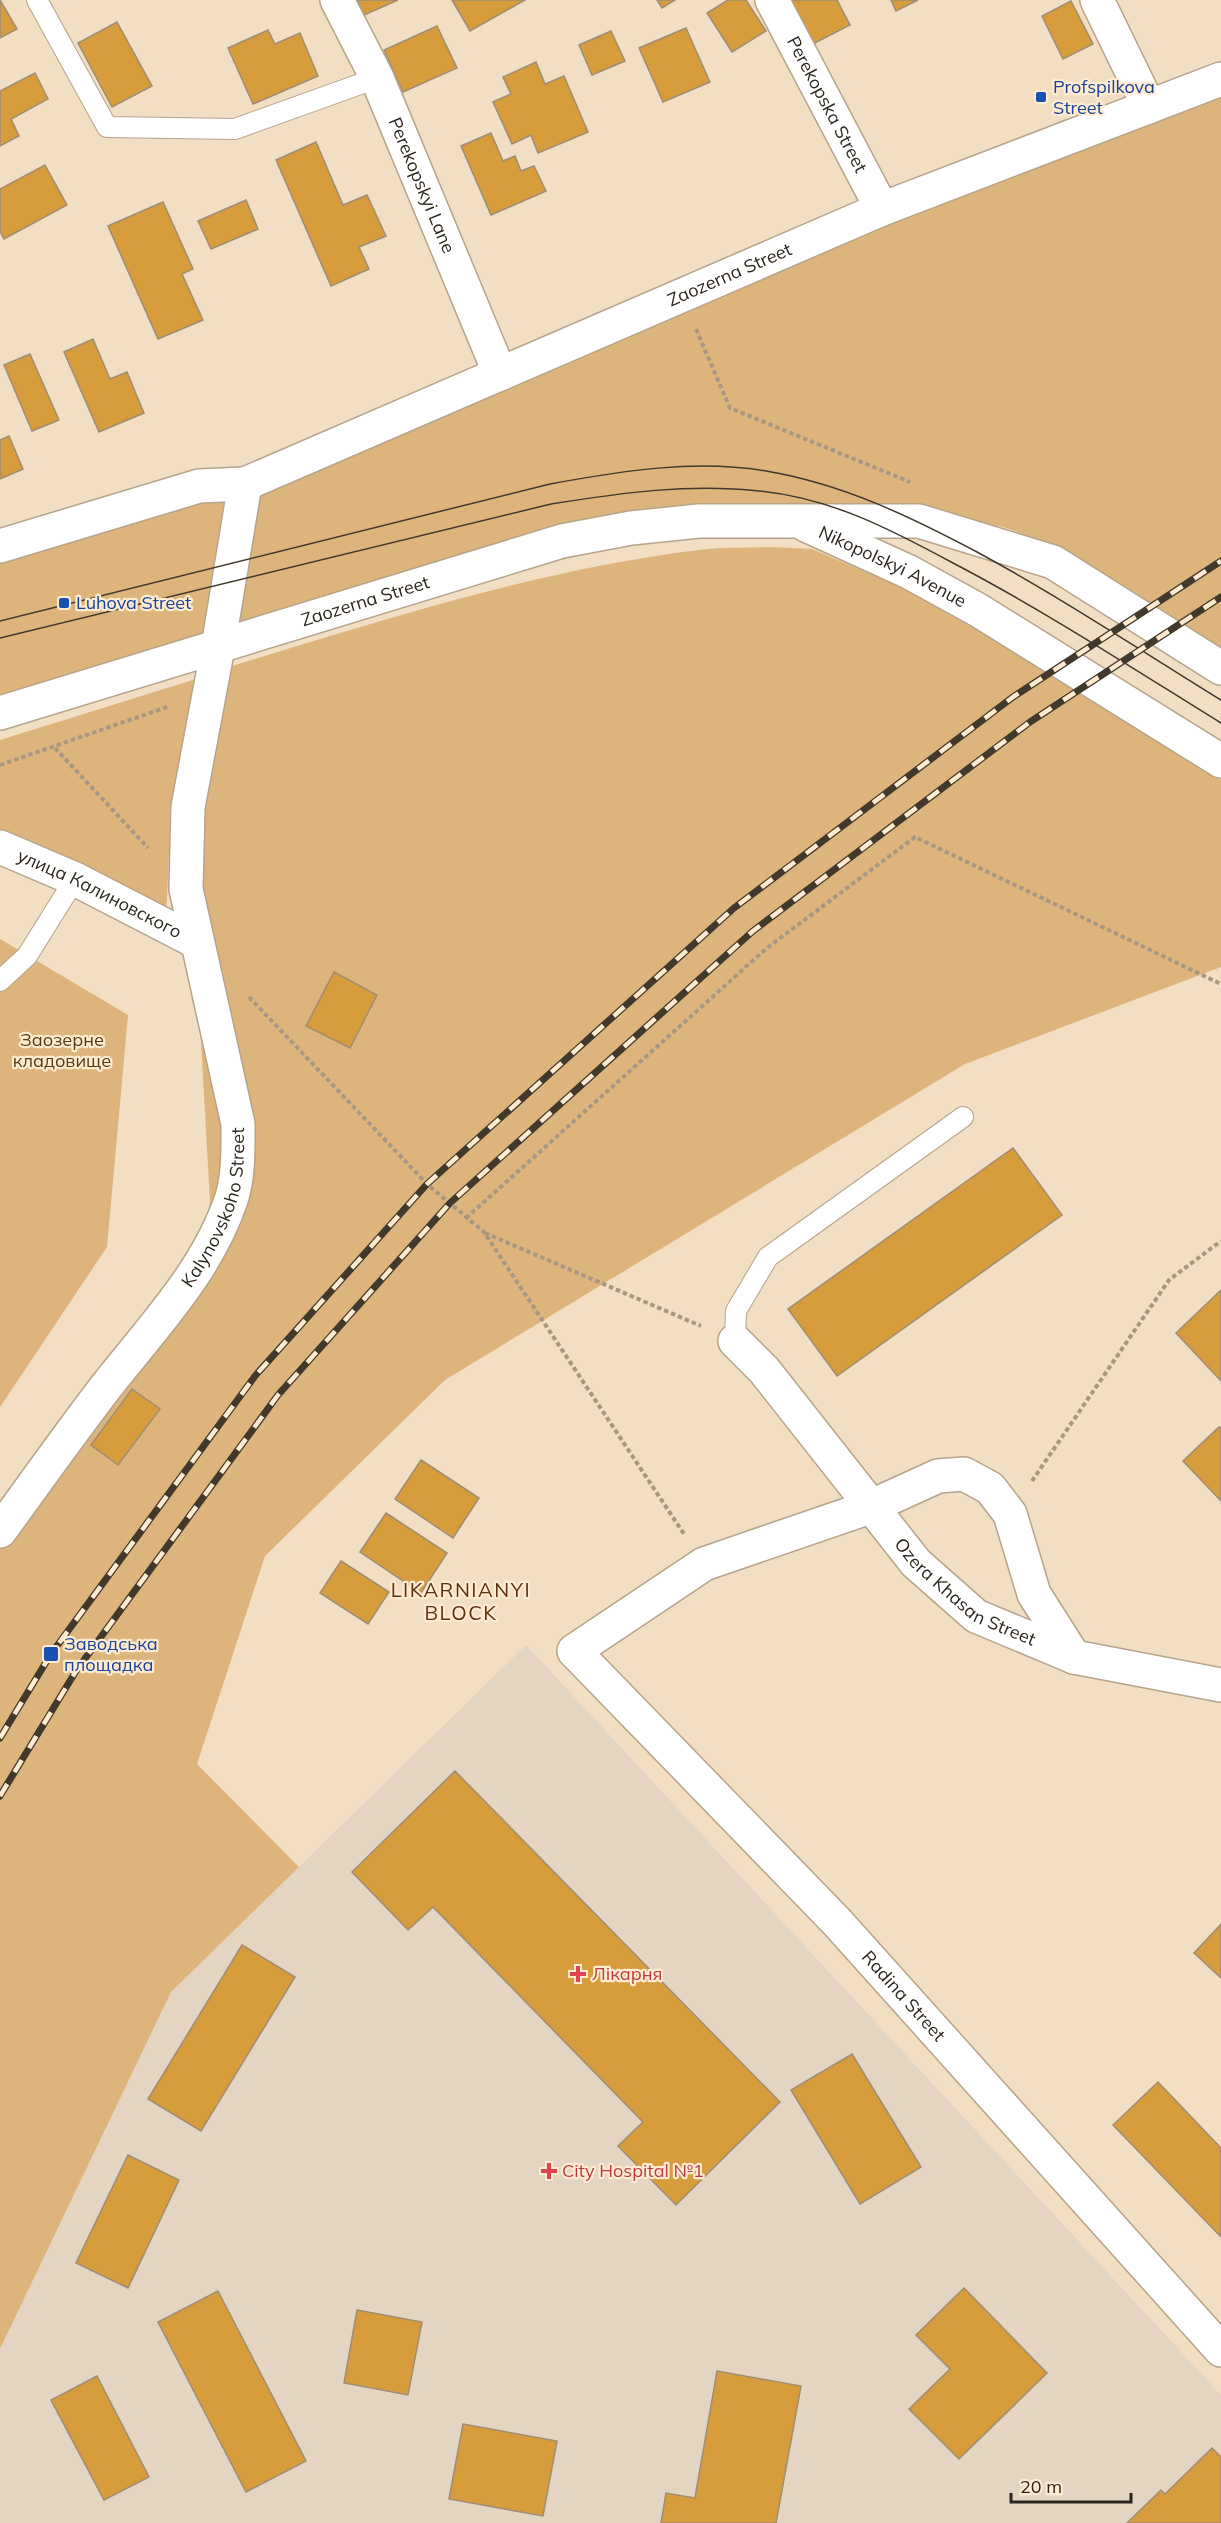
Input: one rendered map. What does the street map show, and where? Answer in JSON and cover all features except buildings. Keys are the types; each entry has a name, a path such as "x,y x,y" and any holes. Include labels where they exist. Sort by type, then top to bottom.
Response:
{"street":[{"name":"Perekopskyi Lane","path":"337,0 377,78 500,374"},
{"name":"Perekopska Street","path":"772,0 882,209"},
{"path":"1097,0 1149,107"},
{"name":"Zaozerna Street","path":"0,546 199,486 245,484 882,209 1221,79"},
{"path":"218,647 245,484"},
{"name":"Zaozerna Street","path":"0,713 562,541 631,528 699,521 799,522"},
{"name":"Nikopolskyi Avenue","path":"799,522 919,521 1053,562 1221,668"},
{"name":"Nikopolskyi Avenue","path":"799,522 909,572 968,604 1221,761"},
{"name":"Kalynovskoho Street","path":"0,1531 105,1388 177,1299 204,1258 231,1199 237,1162 238,1124 186,889 188,807 218,647"},
{"name":"улица Калиновского","path":"0,847 75,879 197,942"},
{"name":"Ozera Khasan Street","path":"735,1341 764,1370 916,1563 976,1616 1074,1657 1221,1685"},
{"name":"Ozera Khasan Street","path":"574,1651 704,1564 870,1507 938,1476 964,1474 990,1488 1010,1514 1034,1594 1074,1657"},
{"name":"Radina Street","path":"574,1651 837,1922 1221,2350"}],"lane":[{"path":"37,0 107,127 235,129 377,78"},
{"path":"0,981 27,956 75,879"},
{"path":"735,1341 736,1311 768,1257 963,1117"}],"path":[{"path":"681,296 730,408 912,483"},
{"path":"0,765 209,692"},
{"path":"55,747 186,889"},
{"path":"466,1218 767,948 915,837 1221,984"},
{"path":"245,993 427,1184 484,1233 735,1341"},
{"path":"484,1233 704,1564"},
{"path":"1010,1514 1169,1280 1221,1241"}],"shaded area":[{"name":"City Hospital №1","path":"526,1645 1221,2395 1221,2523 0,2523 0,2349 171,1992"}],"green space":[{"path":"1221,79 1221,648 1085,563 1057,548 999,526 771,517 697,518 0,705 0,546 199,486"},
{"path":"770,547 812,549 903,588 968,623 1221,780 1221,967 965,1064 445,1380 265,1556 197,1764 299,1867 171,1992 0,2349 0,1538 208,1225 210,1200 197,972 204,807 232,666 404,614 579,570 698,550"},
{"path":"196,679 171,805 165,944 0,845 0,740"},
{"name":"Заозерне кладовище","path":"0,939 128,1015 107,1247 0,1407"}],"tram line":[{"path":"0,621 550,484 631,471 712,466 766,471 822,484 901,514 977,552 1039,587 1221,700"},
{"path":"0,638 551,504 655,490 733,489 811,500 883,527 987,581 1088,640 1221,723"}],"railway":[{"path":"0,1738 51,1654 255,1376 427,1184 734,908 1013,697 1221,561"},
{"path":"0,1796 76,1671 278,1395 450,1203 753,931 1030,722 1221,597"}],"place":[{"name":"Profspilkova Street","path":"1041,97"},
{"name":"Luhova Street","path":"64,603"},
{"name":"Заводська площадка","path":"51,1654"},
{"name":"Лікарня","path":"578,1974"},
{"name":"City Hospital №1","path":"549,2171"}],"district":[{"name":"LIKARNIANYI BLOCK","path":"461,1602"}]}
